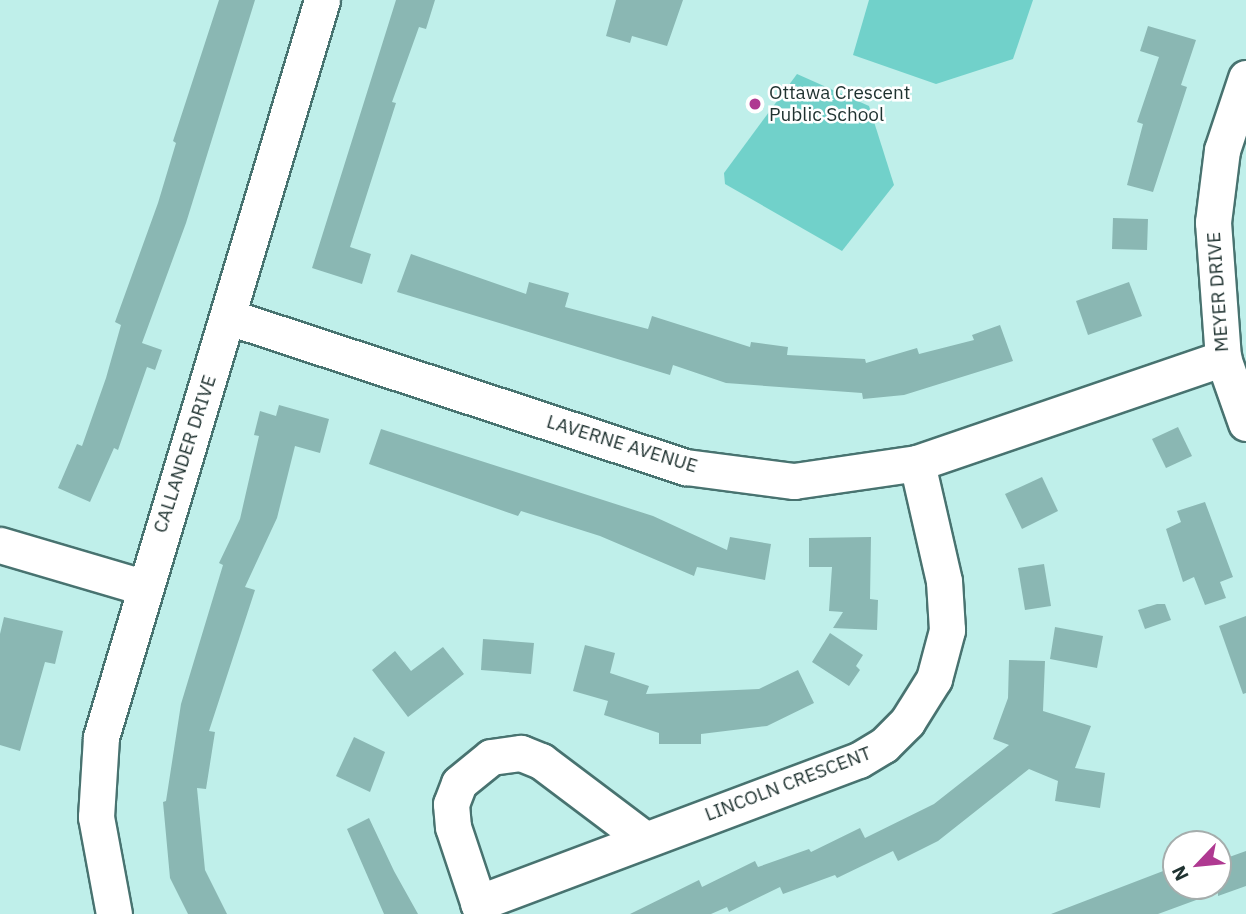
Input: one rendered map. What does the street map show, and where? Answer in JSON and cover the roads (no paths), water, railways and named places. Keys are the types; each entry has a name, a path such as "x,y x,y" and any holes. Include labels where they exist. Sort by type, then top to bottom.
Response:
{"street":[{"name":"CALLANDER DRIVE","path":"114,914 99,851 97,777 101,737 143,587 229,317 322,0"},
{"name":"MEYER DRIVE","path":"1246,78 1222,150 1213,218 1214,274 1223,358 1246,423"},
{"name":"LAVERNE AVENUE","path":"229,317 686,467 794,481 917,463 1223,358"},
{"name":"LINCOLN CRESCENT","path":"643,838 541,761 521,752 491,757 459,783 451,804 453,827 480,909 643,838 859,760 884,745 925,699 944,646 944,581 917,463"},
{"path":"0,545 143,587"}],"place":[{"name":"Ottawa Crescent Public School","path":"755,104"}]}
